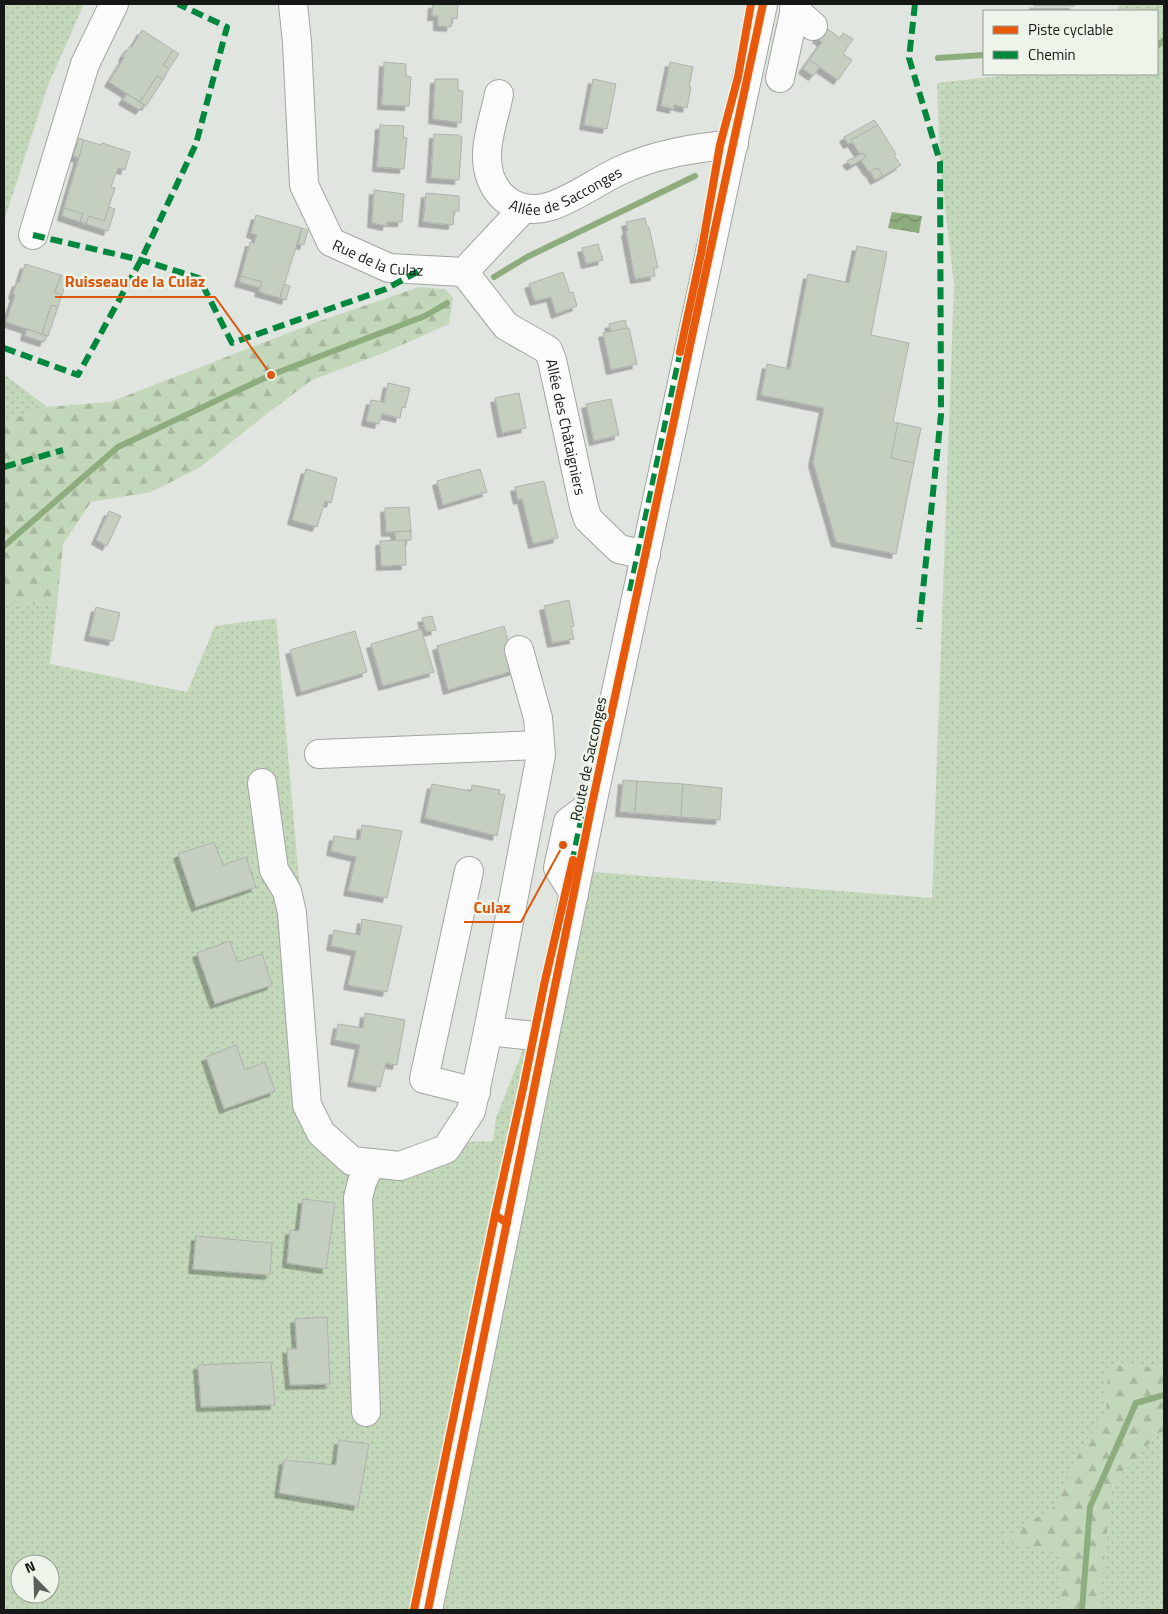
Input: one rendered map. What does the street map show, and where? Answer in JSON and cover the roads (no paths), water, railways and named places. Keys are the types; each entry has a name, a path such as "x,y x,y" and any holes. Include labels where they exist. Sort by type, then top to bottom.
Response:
{"street":[{"path":"33,235 85,64 114,4"},
{"name":"Rue de la Culaz","path":"293,4 297,42 304,186 331,242 389,268 464,272"},
{"name":"Route de Sacconges","path":"428,1610 592,804 763,4"},
{"path":"780,78 801,13"},
{"name":"Allée de Sacconges","path":"499,94 487,152 488,170 499,194 510,204 523,209 550,206 619,171 658,157 686,150 734,144"},
{"path":"464,272 523,209"},
{"name":"Allée des Châtaigniers","path":"464,272 506,326 548,350 552,360 588,518 619,549 646,554"},
{"path":"262,783 274,870 286,891 292,913 307,1105 321,1133 352,1161 400,1166 446,1149 471,1111 476,1092 541,755 538,718 519,650"},
{"path":"319,754 540,745"},
{"path":"469,871 424,1079 476,1092"},
{"path":"488,1031 534,1036"},
{"path":"366,1412 358,1198 362,1182 371,1163"}],"water":[{"path":"892,212 922,216 919,233 888,228"}],"waterway":[{"path":"1158,45 1164,40"},
{"path":"938,58 983,55"},
{"path":"494,277 527,257 695,176"},
{"path":"4,546 118,447 271,375 425,316 447,303"},
{"path":"1082,1610 1090,1507 1136,1403 1164,1395"}],"place":[{"name":"Ruisseau de la Culaz","path":"271,375"},
{"name":"Culaz","path":"563,845"}]}
